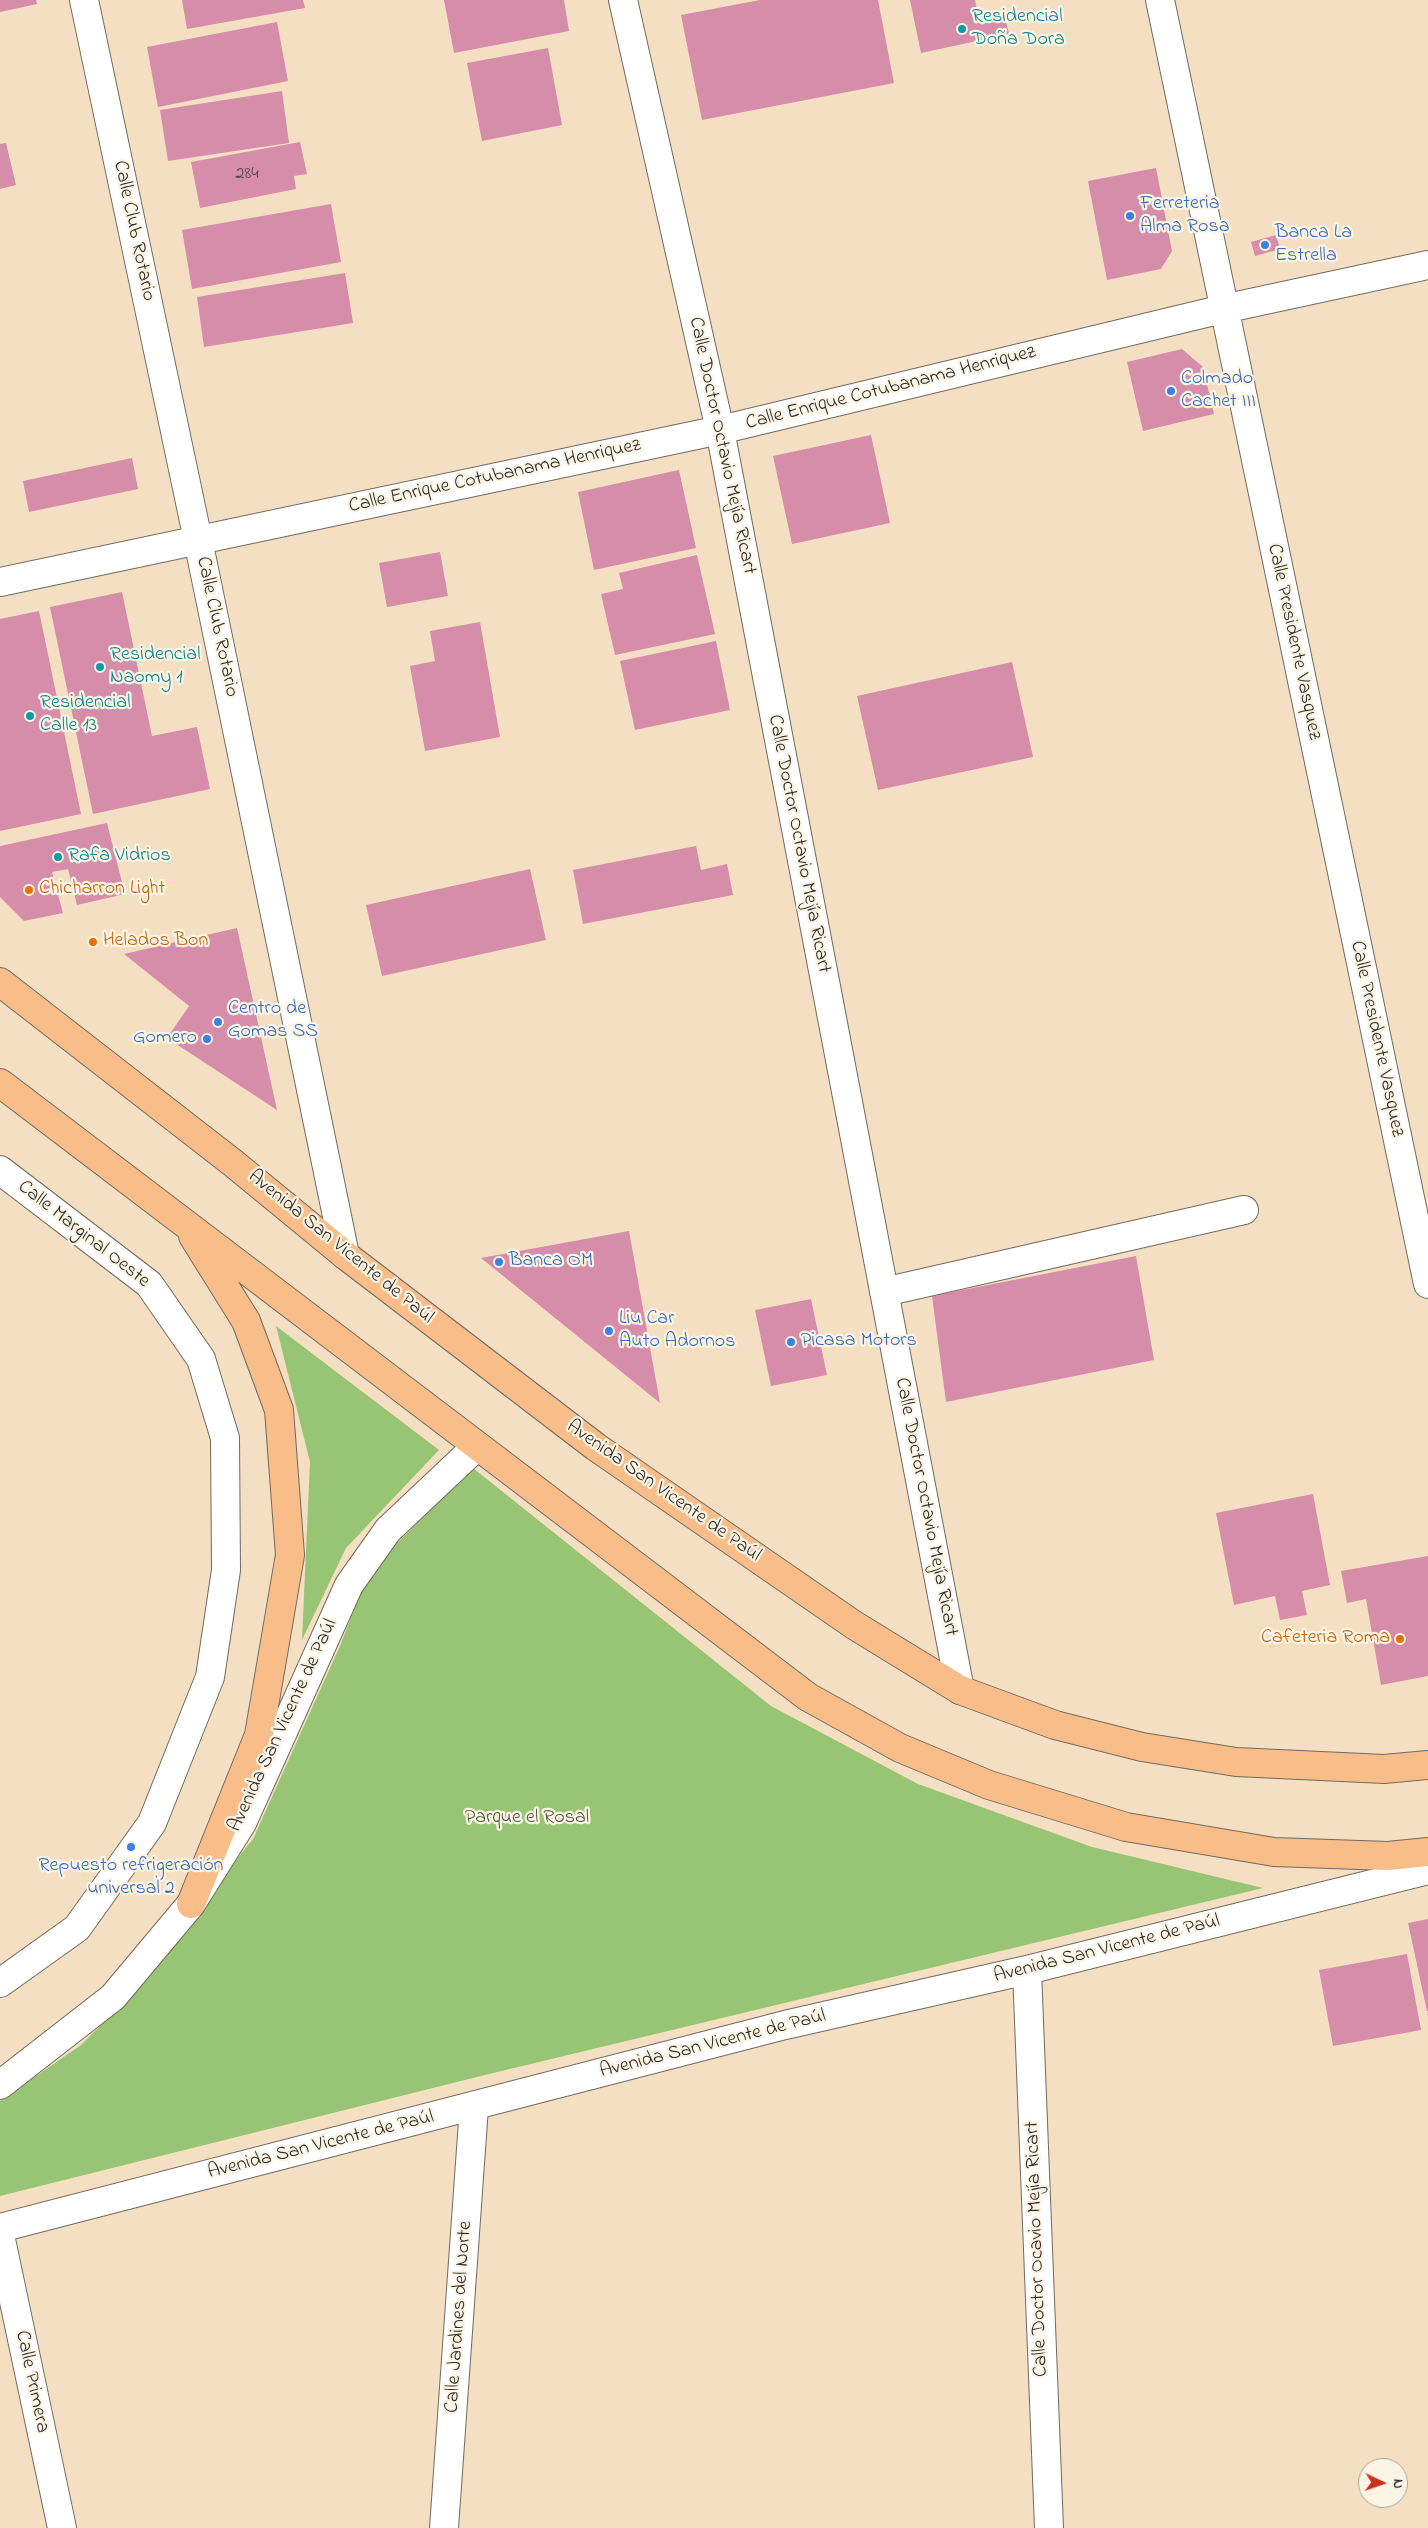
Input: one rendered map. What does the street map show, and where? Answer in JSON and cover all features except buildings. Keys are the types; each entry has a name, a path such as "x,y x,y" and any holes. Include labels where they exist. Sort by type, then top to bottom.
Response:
{"main road":[{"name":"Avenida San Vicente de Paúl","path":"0,982 233,1163 345,1255 596,1447 854,1626 960,1690 1055,1725 1142,1748 1236,1762 1384,1769 1428,1765"},
{"path":"0,1083 183,1220 808,1697 900,1748 989,1785 1126,1827 1274,1852 1388,1856 1428,1852"},
{"path":"183,1220 246,1321 279,1410 290,1555 259,1735 191,1904"}],"street":[{"name":"Calle Club Rotario","path":"84,0 198,540 345,1255"},
{"name":"Calle Doctor Octavio Mejía Ricart","path":"623,0 720,430 960,1690"},
{"name":"Calle Presidente Vasquez","path":"1160,0 1428,1284"},
{"name":"Calle Enrique Cotubanama Henriquez","path":"0,582 720,430 1223,309 1428,265"},
{"name":"Calle Marginal Oeste","path":"0,1170 149,1284 202,1359 225,1438 226,1570 210,1677 152,1823 78,1928 0,1983"},
{"path":"884,1292 1244,1210"},
{"name":"Avenida San Vicente de Paúl","path":"0,2085 113,1997 191,1904 242,1823 349,1585 388,1530 477,1446"},
{"name":"Avenida San Vicente de Paúl","path":"0,2228 474,2107 785,2025 1027,1970 1428,1870"},
{"name":"Calle Doctor Ocavio Mejía Ricart","path":"1027,1970 1049,2528"},
{"name":"Calle Jardines del Norte","path":"444,2528 474,2107"},
{"name":"Calle Primera","path":"0,2235 62,2528"}],"green space":[{"path":"276,1326 439,1450 346,1548 302,1640 310,1462"},
{"name":"Parque el Rosal","path":"473,1468 771,1706 918,1784 1092,1847 1263,1888 489,2074 0,2196 0,2101 81,2045 149,1977 219,1881 253,1839 340,1646 362,1589 397,1543"}],"place":[{"name":"Residencial Doña Dora","path":"962,29"},
{"name":"Ferreteria Alma Rosa","path":"1130,216"},
{"name":"Banca La Estrella","path":"1265,245"},
{"name":"Colmado Cachet III","path":"1171,391"},
{"name":"Residencial Naomy 1","path":"100,667"},
{"name":"Residencial Calle 13","path":"30,716"},
{"name":"Rafa Vidrios","path":"58,857"},
{"name":"Chicharron Light","path":"29,890"},
{"name":"Helados Bon","path":"93,942"},
{"name":"Centro de Gomas SS","path":"218,1022"},
{"name":"Gomero","path":"207,1039"},
{"name":"Banca OM","path":"499,1262"},
{"name":"Liu Car Auto Adornos","path":"609,1331"},
{"name":"Picasa Motors","path":"791,1342"},
{"name":"Cafeteria Roma","path":"1400,1639"},
{"name":"Repuesto refrigeración universal 2","path":"131,1847"}]}
